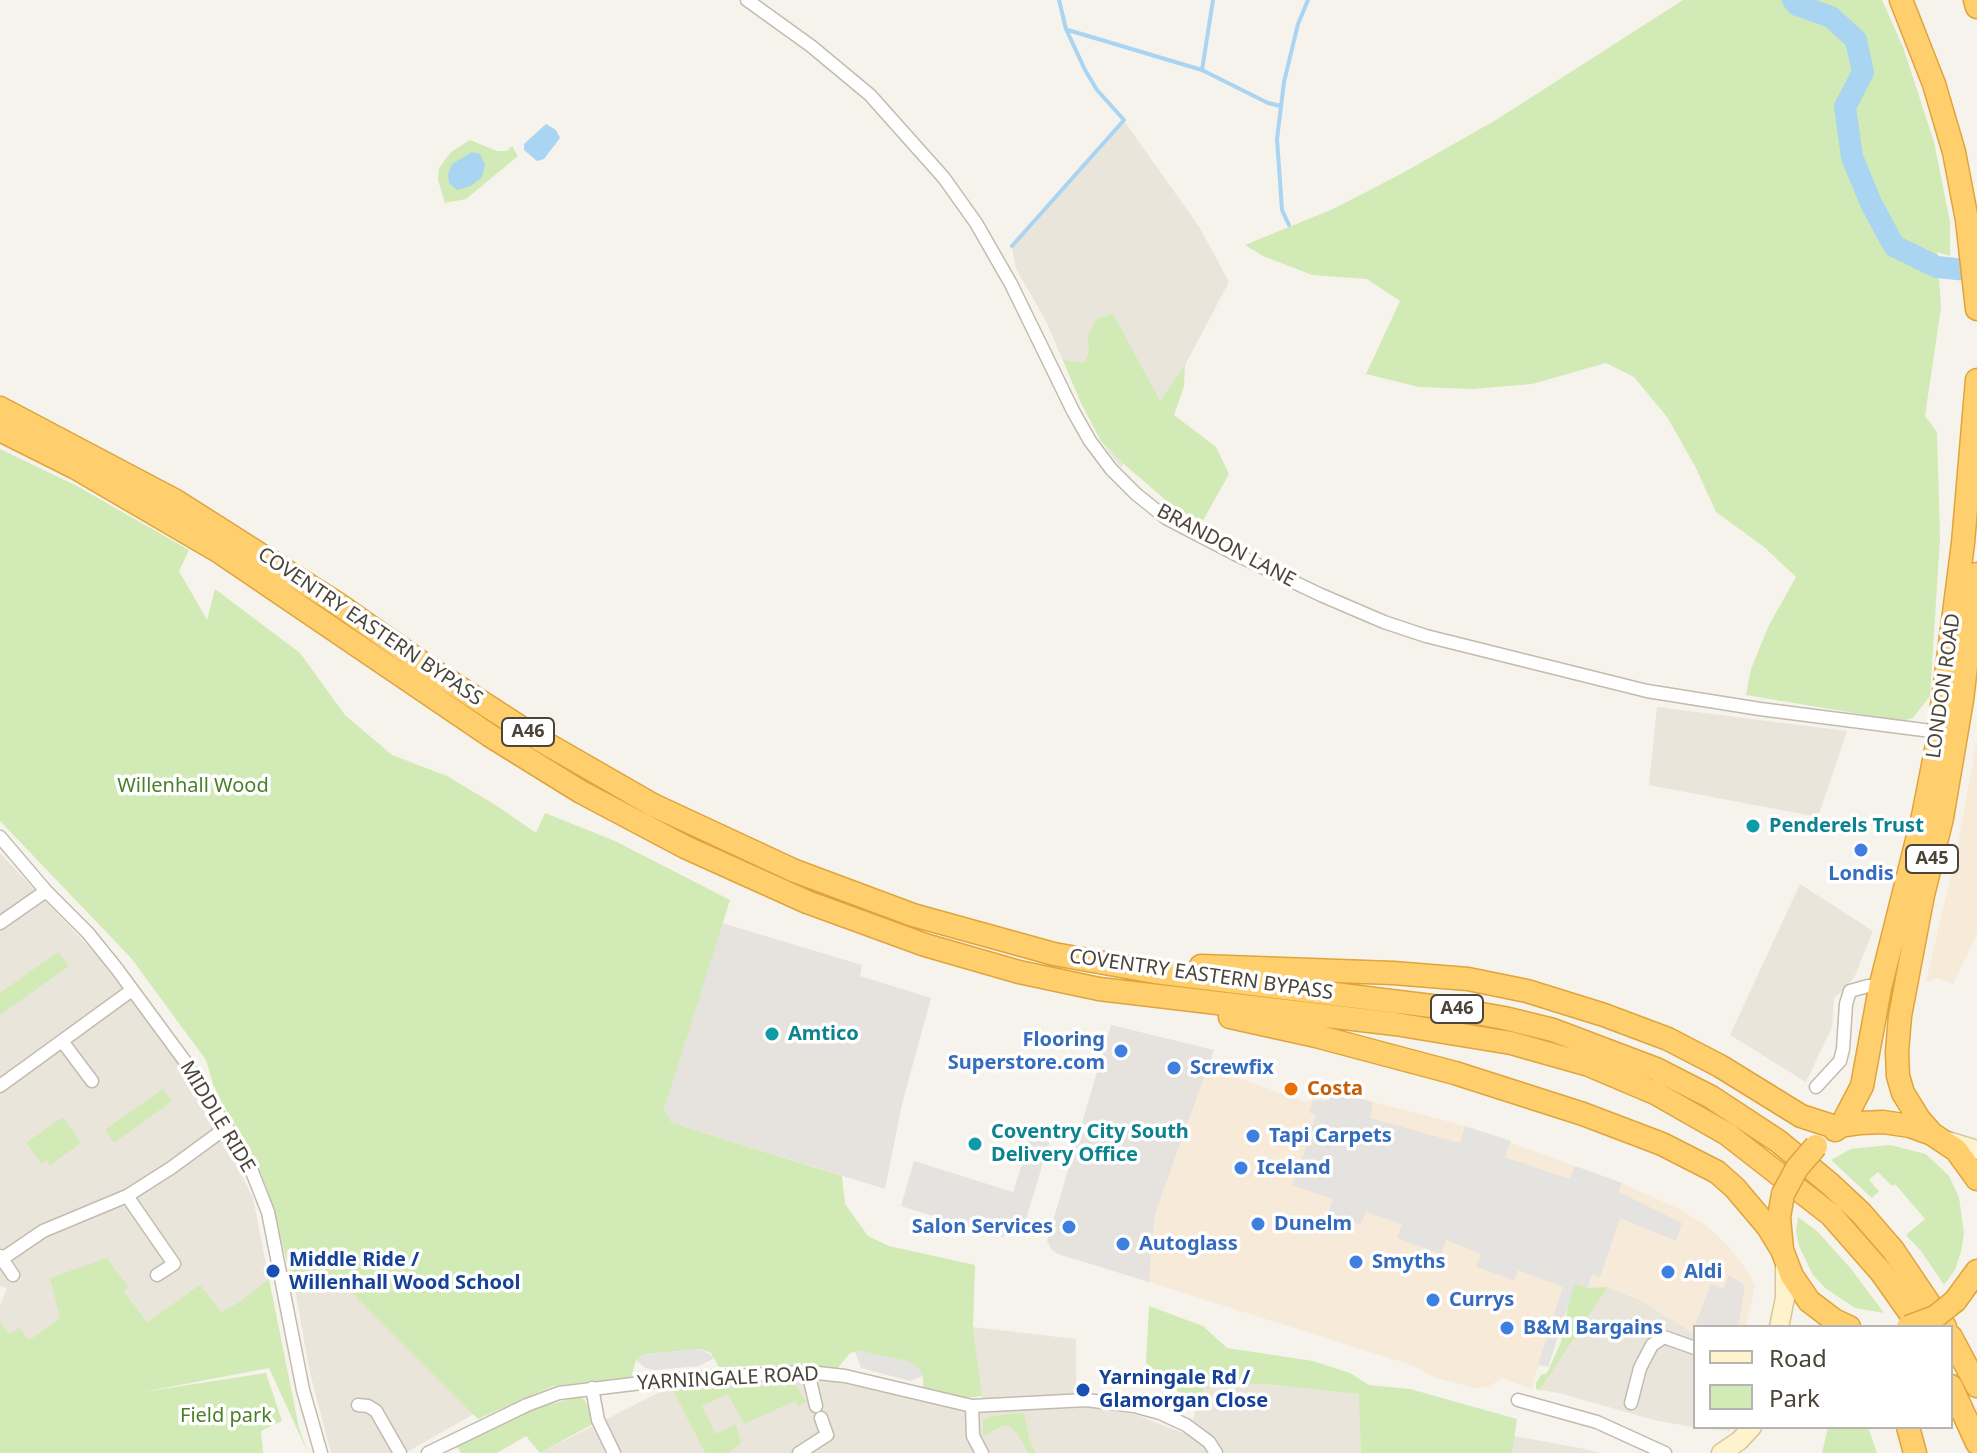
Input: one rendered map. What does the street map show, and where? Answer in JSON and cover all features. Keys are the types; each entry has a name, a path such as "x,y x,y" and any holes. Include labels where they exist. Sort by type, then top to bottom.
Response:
{"highway":[{"path":"1901,0 1945,118 1967,220 1977,309"},
{"path":"1975,0 1977,7"},
{"name":"LONDON ROAD","path":"1840,1127 1862,1086 1880,988 1923,816 1939,732 1963,543 1977,380"},
{"name":"COVENTRY EASTERN BYPASS","path":"0,408 176,501 327,596 429,668 540,740 653,805 795,871 913,915 1054,954 1241,984 1448,1008 1553,1030 1656,1069 1711,1097 1778,1141 1861,1213 1893,1250 1944,1325"},
{"name":"COVENTRY EASTERN BYPASS","path":"0,430 76,468 218,551 489,735 581,792 685,847 807,902 925,945 1019,972 1099,989 1409,1026 1511,1043 1589,1065 1655,1093 1727,1134 1808,1195 1844,1229 1881,1272 1919,1325"},
{"name":"LONDON ROAD","path":"1977,574 1962,700 1942,818 1923,895 1900,1016 1897,1052 1898,1076 1903,1093 1919,1119 1967,1162 1977,1179"},
{"path":"1100,962 1393,973 1468,979 1527,991 1668,1039 1720,1066 1801,1116 1840,1127 1883,1122 1910,1126 1937,1136"},
{"path":"1099,989 1316,1036 1455,1073 1662,1144 1717,1172 1753,1208 1809,1301 1845,1325"},
{"path":"1783,1256 1780,1205 1797,1168 1816,1146 1840,1127"},
{"path":"1913,1325 1935,1317 1955,1301 1977,1271"},
{"path":"1953,1341 1977,1386"},
{"path":"1953,1390 1977,1443"},
{"path":"1909,1429 1915,1453"}],"main road":[{"path":"1937,1136 1977,1150"},
{"path":"1779,1325 1785,1298 1783,1256"},
{"path":"1721,1453 1750,1429"},
{"path":"1744,1453 1751,1429"}],"street":[{"name":"BRANDON LANE","path":"747,0 811,46 870,95 944,178 976,223 1011,284 1090,441 1111,469 1166,518 1321,595 1426,636 1647,691 1939,732"},
{"name":"MIDDLE RIDE","path":"0,837 46,891 88,933 132,990 184,1060 249,1164 268,1212 303,1390 321,1453"},
{"path":"0,923 46,891"},
{"path":"1817,1080 1840,1061 1850,991 1868,986 1880,988"},
{"path":"0,1086 132,990"},
{"path":"62,1041 92,1081"},
{"path":"13,1275 1,1258 43,1231 127,1196 227,1127"},
{"path":"127,1196 174,1264 157,1275"},
{"path":"1631,1403 1647,1351 1658,1341 1664,1337 1693,1347"},
{"path":"799,1453 827,1435 808,1372"},
{"name":"YARNINGALE ROAD","path":"428,1453 542,1398 592,1388 674,1379 808,1372 845,1376 972,1406 1086,1400 1134,1406 1186,1425 1209,1442 1216,1453"},
{"path":"1622,1380 1636,1385"},
{"path":"592,1388 598,1420 614,1453"},
{"path":"1518,1400 1597,1422 1662,1452"},
{"path":"358,1405 376,1411 400,1453"},
{"path":"972,1406 973,1436 982,1453"}],"shaded area":[{"path":"1124,121 1200,228 1229,282 1185,365 1121,468 1101,441 1081,403 1046,321 1016,269 1012,247"},
{"path":"1657,707 1847,731 1818,817 1649,785"},
{"path":"1977,740 1977,935 1953,984 1937,978 1926,982 1957,849"},
{"path":"0,853 103,962 180,1065 217,1126 253,1198 269,1279 221,1312 200,1286 147,1322 124,1291 60,1318 29,1340 10,1334 0,1322 0,1305 7,1288 0,1286"},
{"path":"1800,884 1873,931 1854,978 1834,999 1832,1027 1806,1082 1730,1035"},
{"path":"722,923 862,965 860,976 931,998 902,1104 885,1189 672,1123 664,1110"},
{"path":"1111,1025 1214,1050 1155,1214 1149,1282 1058,1254 1047,1241"},
{"path":"1208,1067 1306,1102 1331,1091 1465,1126 1622,1183 1681,1210 1707,1226 1729,1247 1755,1286 1746,1325 1693,1325 1693,1333 1640,1300 1608,1287 1571,1291 1548,1367 1538,1365 1532,1389 1502,1378 1488,1387 1476,1388 1433,1377 1414,1366 1149,1282 1155,1214"},
{"path":"1331,1091 1373,1102 1370,1118 1460,1143 1465,1126 1511,1141 1505,1157 1570,1179 1575,1166 1622,1183 1619,1192 1682,1223 1676,1241 1620,1218 1600,1277 1592,1274 1588,1288 1575,1284 1548,1367 1538,1365 1563,1287 1518,1270 1514,1280 1476,1267 1481,1254 1446,1240 1441,1254 1397,1238 1402,1224 1366,1212 1360,1225 1328,1213 1333,1199 1292,1185 1295,1178 1288,1175 1293,1160 1301,1163 1306,1147 1298,1144 1303,1129 1310,1131 1316,1116 1309,1112 1313,1100 1329,1101"},
{"path":"1034,1126 1052,1133 1023,1229 1015,1227 1012,1234 1001,1237 901,1206 914,1161 1013,1192"},
{"path":"1729,1275 1745,1286 1738,1325 1695,1325 1711,1284 1723,1289"},
{"path":"342,1283 474,1414 405,1453 331,1453 309,1369 296,1294"},
{"path":"1608,1287 1640,1300 1693,1333 1693,1427 1540,1390"},
{"path":"973,1327 1076,1339 1076,1405 1137,1415 1188,1435 1204,1384 1263,1384 1360,1394 1361,1453 540,1453 662,1391 729,1384 826,1380 984,1413"},
{"path":"701,1349 715,1358 699,1366 655,1370 645,1368 636,1360 646,1354"},
{"path":"855,1352 909,1361 918,1367 923,1376 910,1381 861,1368"},
{"path":"1514,1436 1585,1449 1601,1453 1512,1453"}],"green space":[{"path":"1683,0 1882,0 1903,47 1934,142 1950,222 1950,256 1937,252 1941,307 1925,416 1937,432 1940,538 1930,696 1913,718 1902,721 1746,695 1751,669 1769,625 1796,577 1764,547 1716,512 1695,466 1667,417 1634,377 1606,363 1532,384 1473,389 1419,387 1366,374 1400,301 1367,279 1312,275 1263,256 1245,245 1333,209 1399,175 1496,120"},
{"path":"470,140 497,151 507,151 512,146 518,156 466,199 445,203 438,180 439,168 451,152"},
{"path":"1113,314 1160,401 1185,365 1184,386 1174,415 1216,447 1229,474 1202,522 1175,508 1126,466 1101,441 1081,403 1063,360 1084,363 1089,352 1088,336 1096,319"},
{"name":"Willenhall Wood","path":"0,449 75,485 189,550 179,571 207,620 215,589 300,653 345,715 392,755 447,776 536,833 545,813 615,841 730,900 664,1110 672,1123 842,1176 845,1204 868,1236 889,1246 975,1265 973,1327 982,1396 965,1398 923,1388 923,1376 860,1351 850,1353 837,1369 808,1365 719,1367 711,1353 701,1349 646,1354 636,1360 631,1377 553,1386 478,1419 342,1283 337,1270 340,1285 296,1294 266,1186 248,1145 213,1084 206,1060 131,958 0,821"},
{"path":"58,952 69,966 0,1015 0,993"},
{"path":"163,1089 172,1101 114,1143 105,1130"},
{"path":"63,1117 81,1143 50,1165 46,1160 41,1163 26,1143"},
{"path":"1890,1145 1926,1154 1949,1176 1959,1197 1964,1233 1961,1252 1955,1270 1944,1285 1906,1235 1925,1219 1895,1184 1892,1186 1878,1172 1869,1180 1879,1191 1872,1198 1831,1160 1851,1149"},
{"path":"1798,1217 1817,1231 1852,1270 1884,1313 1855,1308 1825,1288 1813,1275 1799,1246 1796,1231"},
{"name":"Field park","path":"107,1258 128,1287 124,1291 147,1322 200,1285 221,1312 269,1279 299,1428 308,1453 269,1368 143,1392 266,1373 282,1421 261,1431 263,1453 0,1453 0,1322 10,1334 19,1328 29,1340 60,1318 50,1278"},
{"path":"1575,1284 1588,1288 1608,1287 1540,1390 1536,1389 1536,1383 1541,1375 1547,1373 1561,1342"},
{"path":"1149,1306 1203,1326 1227,1348 1313,1361 1350,1373 1369,1385 1410,1389 1517,1419 1512,1453 1361,1453 1359,1394 1263,1384 1205,1384 1196,1411 1183,1403 1177,1390 1146,1363"},
{"path":"795,1384 806,1402 799,1406 795,1401 744,1424 728,1394 702,1406 716,1434 736,1424 741,1443 728,1453 705,1453 673,1390"},
{"path":"581,1396 593,1424 540,1453 526,1436 497,1453 461,1453 457,1446 529,1410"},
{"path":"1024,1413 1029,1439 1036,1453 1028,1453 1010,1426 1002,1426 983,1436 983,1420 992,1416"},
{"path":"1828,1429 1869,1429 1877,1453 1822,1453"}],"water":[{"path":"546,124 556,130 560,138 544,159 537,161 524,150 524,144"},
{"path":"472,152 480,154 485,165 482,177 471,186 457,190 449,183 448,174 452,164"}],"waterway":[{"path":"1012,246 1124,120 1097,90 1085,70 1066,29 1059,0"},
{"path":"1202,70 1213,0"},
{"path":"1289,225 1282,210 1277,139 1284,82 1298,24 1308,0"},
{"path":"1793,0 1797,5 1831,17 1856,40 1863,72 1845,107 1852,157 1871,203 1894,246 1937,267 1977,271"},
{"path":"1068,30 1202,70 1268,103 1281,106"}],"place":[{"name":"Penderels Trust","path":"1753,826"},
{"name":"Londis","path":"1861,850"},
{"name":"Amtico","path":"772,1034"},
{"name":"Flooring Superstore.com","path":"1121,1051"},
{"name":"Screwfix","path":"1174,1068"},
{"name":"Costa","path":"1291,1089"},
{"name":"Tapi Carpets","path":"1253,1136"},
{"name":"Coventry City South Delivery Office","path":"975,1144"},
{"name":"Iceland","path":"1241,1168"},
{"name":"Dunelm","path":"1258,1224"},
{"name":"Salon Services","path":"1069,1227"},
{"name":"Autoglass","path":"1123,1244"},
{"name":"Smyths","path":"1356,1262"},
{"name":"Middle Ride / Willenhall Wood School","path":"273,1271"},
{"name":"Aldi","path":"1668,1272"},
{"name":"Currys","path":"1433,1300"},
{"name":"B&M Bargains","path":"1507,1328"},
{"name":"Yarningale Rd / Glamorgan Close","path":"1083,1390"}]}
